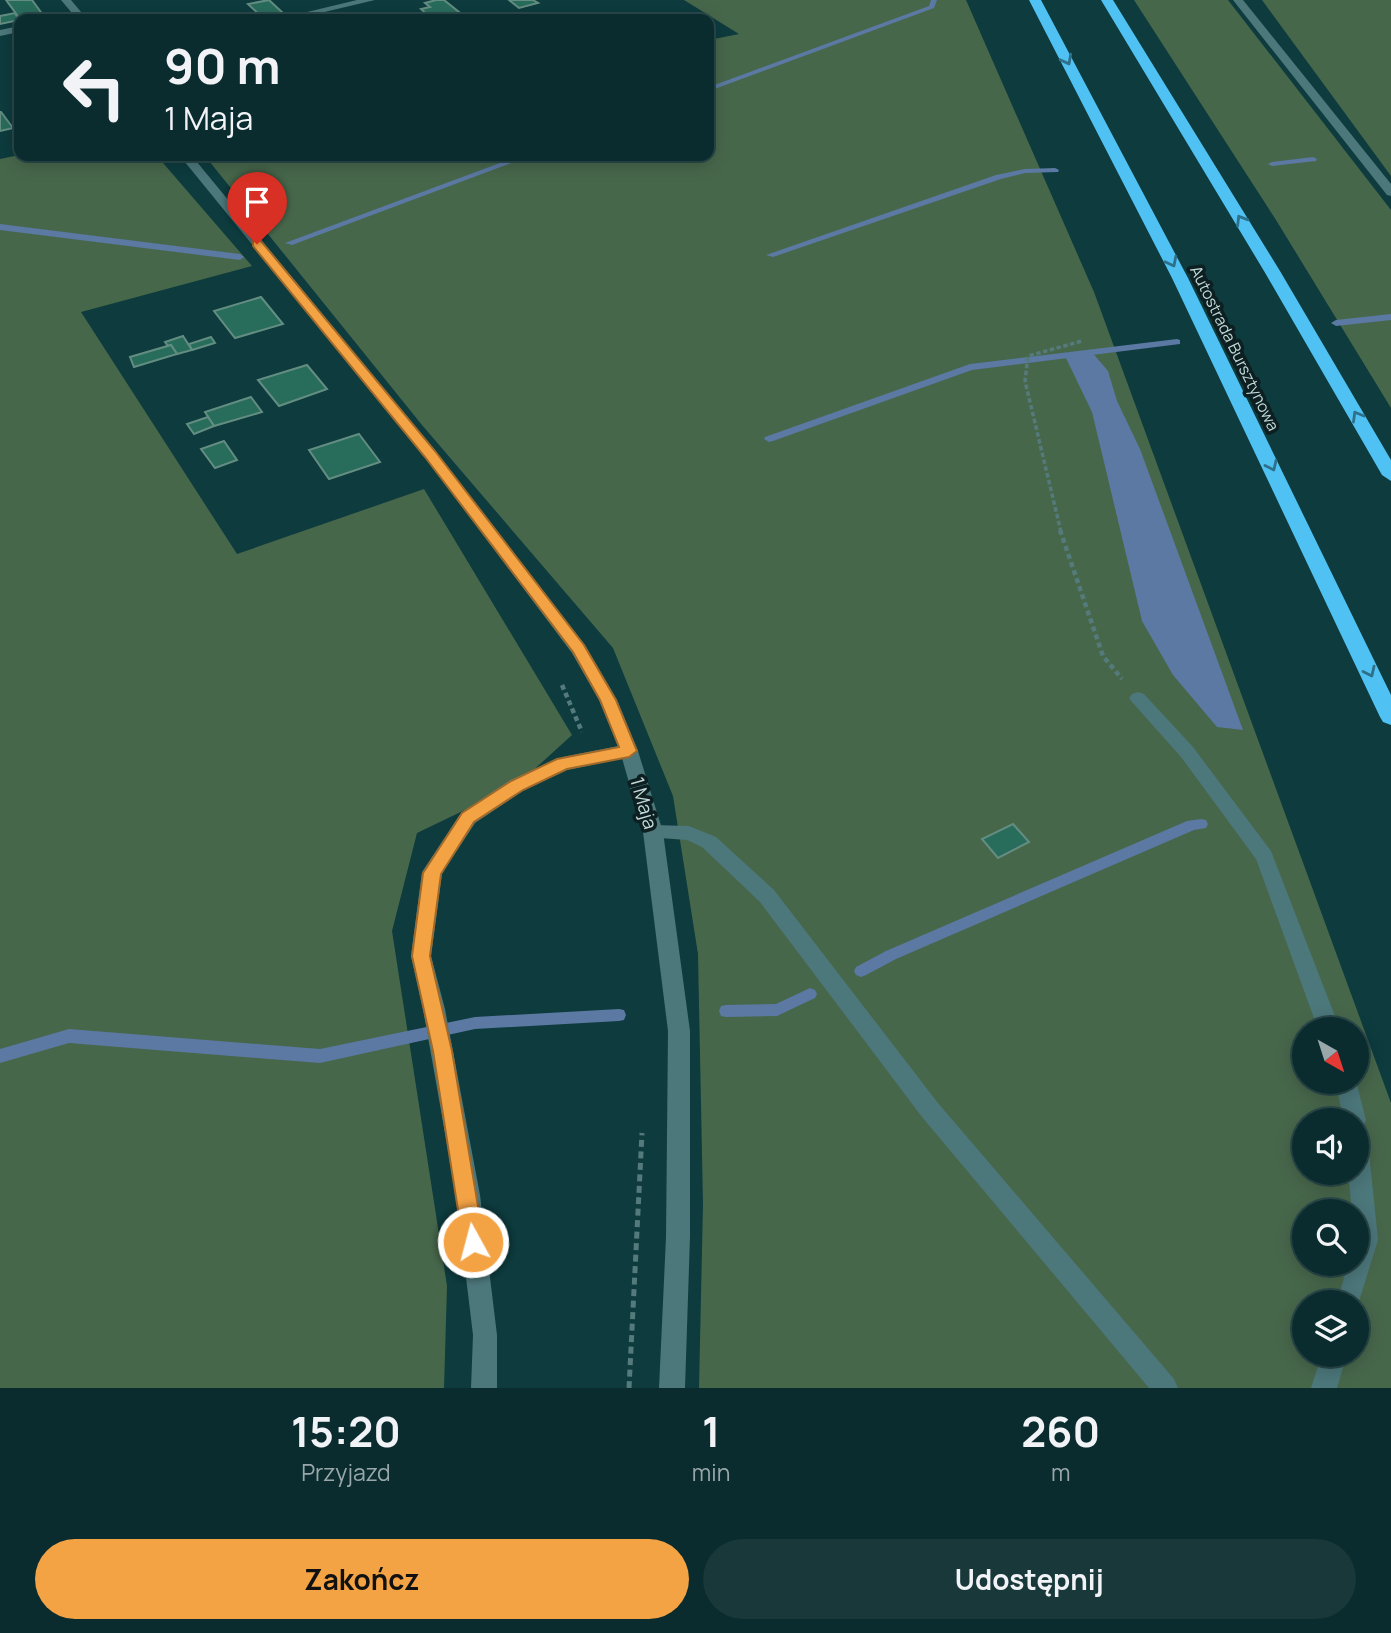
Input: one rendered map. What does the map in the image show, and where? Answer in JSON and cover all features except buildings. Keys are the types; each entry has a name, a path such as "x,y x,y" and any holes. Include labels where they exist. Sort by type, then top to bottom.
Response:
{"highway":[{"name":"Autostrada Bursztynowa","path":"1035,0 1186,290 1391,717"},
{"path":"1107,0 1265,259 1391,475"}],"street":[{"path":"66,0 78,14"},
{"path":"306,14 370,0"},
{"path":"1237,0 1391,192"},
{"name":"1 Maja","path":"190,161 430,454 579,649 608,700 629,751 653,832 679,1031 678,1237 672,1388"},
{"path":"1138,698 1187,752 1264,856 1324,1017"},
{"path":"484,1388 485,1335 469,1208 443,1051 421,956 432,873 468,818 529,780 563,764 629,751"},
{"path":"653,832 689,833 709,842 766,896 930,1110 1165,1388"},
{"path":"1352,1290 1366,1240 1361,1185"},
{"path":"1324,1388 1331,1367"}],"path":[{"path":"1082,341 1028,356 1025,381 1059,526 1103,656 1138,698"},
{"path":"561,683 593,758"},
{"path":"629,1388 642,1124"}],"green space":[{"path":"684,0 966,0 1094,292 1360,1017 1292,1017 1292,1094 1369,1094 1369,1043 1391,1103 1391,1388 699,1388 703,1204 698,954 673,796 613,648 422,425 209,161 714,161 714,39 739,34 714,19 714,14 707,14"},
{"path":"1134,0 1228,0 1391,210 1391,408 1276,220"},
{"path":"1262,0 1391,0 1391,176"},
{"path":"14,156 14,161 161,161 252,266 81,312 237,554 424,489 572,735 517,785 417,833 392,931 447,1286 444,1388 0,1388 0,159"}],"water":[{"path":"1091,351 1108,371 1117,401 1140,449 1243,730 1217,727 1173,675 1142,621 1092,412 1064,354"}],"waterway":[{"path":"714,87 932,7 934,0"},
{"path":"1272,164 1313,159"},
{"path":"289,243 512,161"},
{"path":"770,255 999,177 1025,171 1055,170"},
{"path":"0,227 240,257"},
{"path":"1336,323 1391,317"},
{"path":"769,439 970,367 1177,342"},
{"path":"861,971 891,955 1192,825 1201,824"},
{"path":"726,1011 777,1010 810,994"},
{"path":"0,1056 69,1036 320,1056 475,1023 619,1015"}],"route":[{"path":"257,244 430,454 579,649 608,700 629,751 563,764 517,785 468,818 432,873 421,956 443,1051 468,1195 473,1242"}]}
